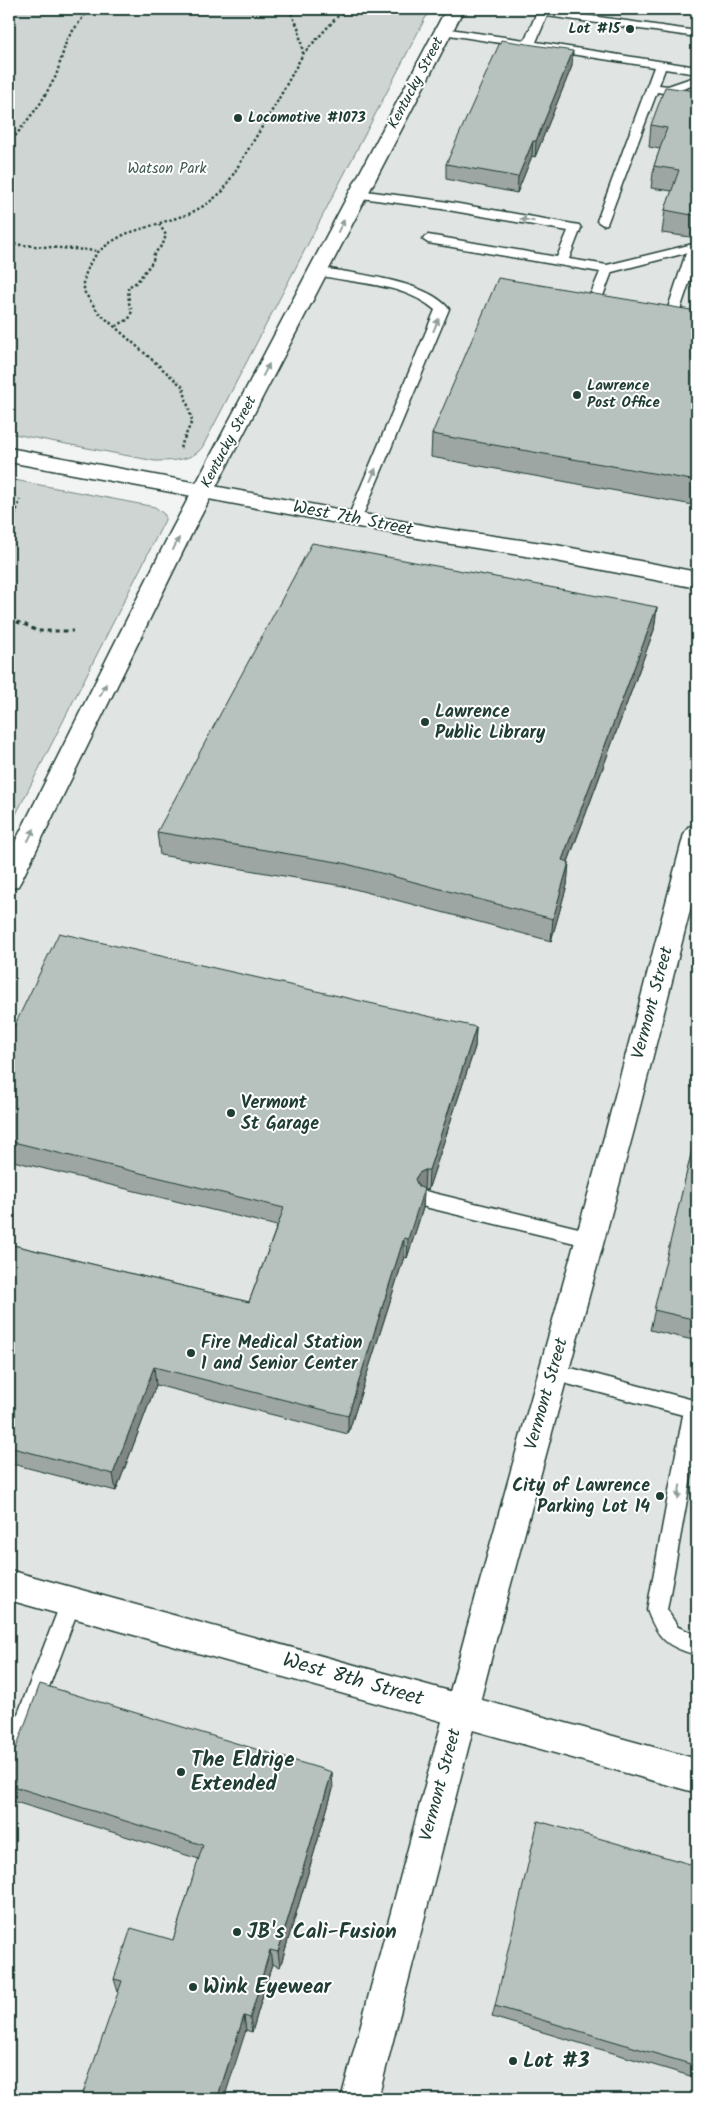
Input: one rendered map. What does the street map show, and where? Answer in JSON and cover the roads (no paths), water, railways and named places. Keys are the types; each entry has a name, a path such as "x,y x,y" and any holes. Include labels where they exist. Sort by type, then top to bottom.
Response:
{"street":[{"name":"Kentucky Street","path":"10,872 203,491 455,9"},
{"name":"West 7th Street","path":"9,455 439,536 556,553 697,580"},
{"name":"Vermont Street","path":"362,2099 461,1710 552,1372 591,1239 697,834"},
{"name":"West 8th Street","path":"9,1585 697,1776"}],"lane":[{"path":"529,44 543,12 697,34"},
{"path":"443,31 697,70"},
{"path":"603,221 661,64"},
{"path":"652,88 669,90 697,80"},
{"path":"358,194 442,205 575,228 562,261"},
{"path":"428,239 607,269 696,247"},
{"path":"643,311 672,316 696,247"},
{"path":"607,269 594,303 623,308"},
{"path":"318,271 396,285 428,297 442,309 354,520"},
{"path":"426,1199 591,1239"},
{"path":"552,1372 695,1410 657,1610 664,1628 670,1634 676,1639 697,1645"},
{"path":"9,1764 70,1602"}],"place":[{"name":"Lot #15","path":"630,29"},
{"name":"Locomotive #1073","path":"238,118"},
{"name":"Lawrence Post Office","path":"577,395"},
{"name":"Lawrence Public Library","path":"425,722"},
{"name":"Vermont St Garage","path":"231,1113"},
{"name":"Fire Medical Station 1 and Senior Center","path":"191,1353"},
{"name":"City of Lawrence Parking Lot 14","path":"660,1496"},
{"name":"The Eldrige Extended","path":"181,1772"},
{"name":"JB's Cali-Fusion","path":"237,1932"},
{"name":"Wink Eyewear","path":"193,1987"},
{"name":"Lot #3","path":"513,2061"}],"park label":[{"name":"Watson Park","path":"167,169"}]}
